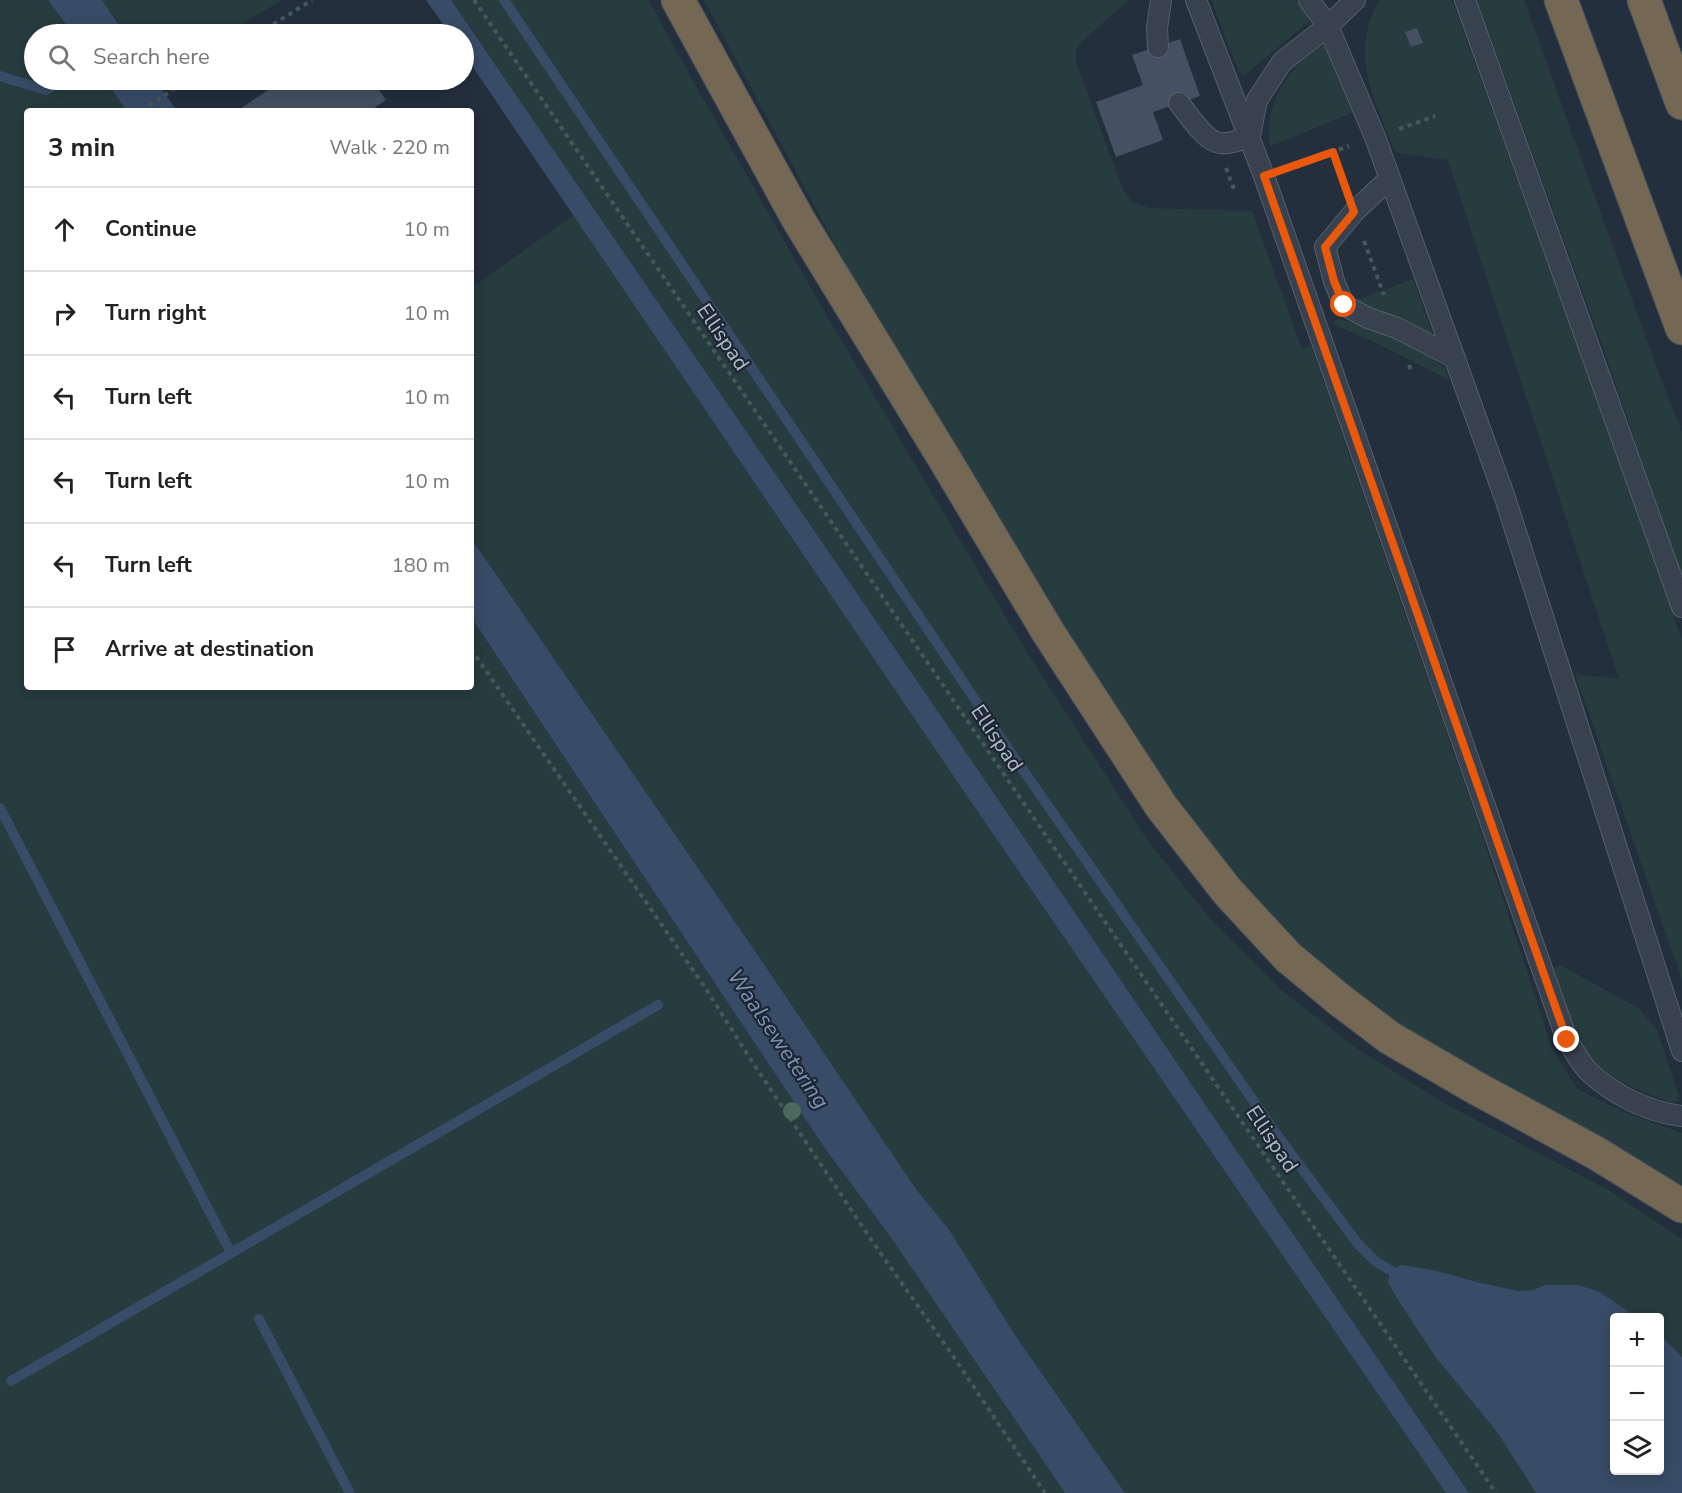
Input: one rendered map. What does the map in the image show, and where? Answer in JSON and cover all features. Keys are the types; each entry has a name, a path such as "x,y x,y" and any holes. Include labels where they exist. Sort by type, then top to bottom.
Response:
{"highway":[{"path":"678,0 798,219 1048,632 1161,806 1227,891 1288,957 1390,1038 1596,1153 1682,1206"},
{"path":"1561,0 1682,328"},
{"path":"1644,0 1682,103"}],"lane":[{"path":"1158,47 1157,28 1161,0"},
{"path":"1196,0 1250,136 1567,1040 1587,1070 1620,1096 1666,1114 1682,1116"},
{"path":"1309,0 1328,26 1375,137 1505,498 1682,1051"},
{"path":"1250,136 1257,100 1282,62 1328,26 1355,0"},
{"path":"1465,0 1682,607"},
{"path":"1179,103 1203,133 1216,142 1235,142 1250,136"},
{"path":"1390,178 1354,212 1325,247 1334,281 1344,305 1368,318 1397,328 1455,358"}],"path":[{"path":"274,24 312,0"},
{"name":"Ellispad","path":"474,0 1496,1493"},
{"path":"146,108 171,90"},
{"path":"1216,142 1233,187 1435,116"},
{"path":"1333,152 1412,373"},
{"path":"474,653 704,986 872,1241 1045,1493"}],"green space":[{"path":"0,0 48,0 66,24 24,24 24,90 112,90 125,108 24,108 24,690 474,690 474,622 824,1147 892,1239 1065,1493 0,1493"},
{"path":"102,0 282,0 242,24 118,24"},
{"path":"451,0 649,0 828,318 1018,638 1146,838 1210,919 1281,990 1359,1050 1444,1103 1608,1190 1682,1239 1682,1357 1664,1339 1664,1313 1631,1313 1598,1291 1578,1285 1545,1285 1533,1290 1518,1291 1477,1282 1389,1283 1434,1355 1497,1432 1536,1493 1469,1493 474,34 474,24 467,24"},
{"path":"704,0 1129,0 1080,43 1076,51 1076,62 1123,190 1132,202 1149,208 1252,211 1302,349 1311,346 1476,817 1552,1048 1577,1089 1624,1112 1682,1133 1682,1192 1385,1022 1279,936 1130,739 901,367"},
{"path":"1211,0 1296,0 1309,17 1309,21 1245,75 1242,75"},
{"path":"1380,0 1452,0 1651,548 1682,640 1682,980 1575,674 1619,679 1448,160 1395,152 1373,96 1365,58 1366,39 1370,19"},
{"path":"1477,0 1524,0 1682,432 1682,579 1605,353"},
{"path":"1323,45 1330,53 1352,113 1271,146 1268,134 1269,121 1284,82 1297,66"},
{"path":"574,215 971,802 1446,1493 1125,1493 1015,1335 950,1231 916,1189 474,542 474,286"},
{"path":"1413,279 1434,338 1356,303 1356,300"},
{"path":"1338,319 1370,327 1416,348 1445,368 1449,380 1337,326 1333,322"},
{"path":"1560,965 1640,1009 1657,1030 1679,1096 1678,1101 1672,1103 1631,1087 1597,1064 1579,1039 1567,1012 1554,968"}],"water":[{"path":"48,0 102,0 118,24 66,24"},
{"path":"426,0 451,0 467,24 443,24"},
{"path":"474,34 1469,1493 1446,1493 971,802 474,69"},
{"path":"112,90 162,90 175,108 125,108"},
{"name":"Waalsewetering","path":"474,542 916,1189 950,1231 1015,1335 1125,1493 1065,1493 892,1239 824,1147 474,622"},
{"path":"1401,1265 1433,1270 1518,1291 1533,1290 1545,1285 1578,1285 1598,1291 1631,1313 1610,1313 1610,1475 1664,1475 1664,1339 1682,1357 1682,1493 1536,1493 1497,1432 1434,1355 1388,1283 1390,1270"}],"building":[{"path":"1417,28 1423,43 1411,47 1405,32"},
{"path":"1180,39 1200,96 1153,112 1163,140 1116,157 1096,102 1143,85 1132,55"},
{"path":"268,90 379,90 386,100 374,108 241,108"}],"waterway":[{"path":"504,0 1007,747 1280,1139 1358,1244 1375,1261 1390,1270"},
{"path":"0,76 24,83"},
{"path":"0,808 231,1253"},
{"path":"11,1381 658,1005"},
{"path":"259,1319 350,1493"}],"route":[{"path":"1344,305 1334,281 1325,247 1354,212 1333,152 1264,176 1567,1040"}]}
